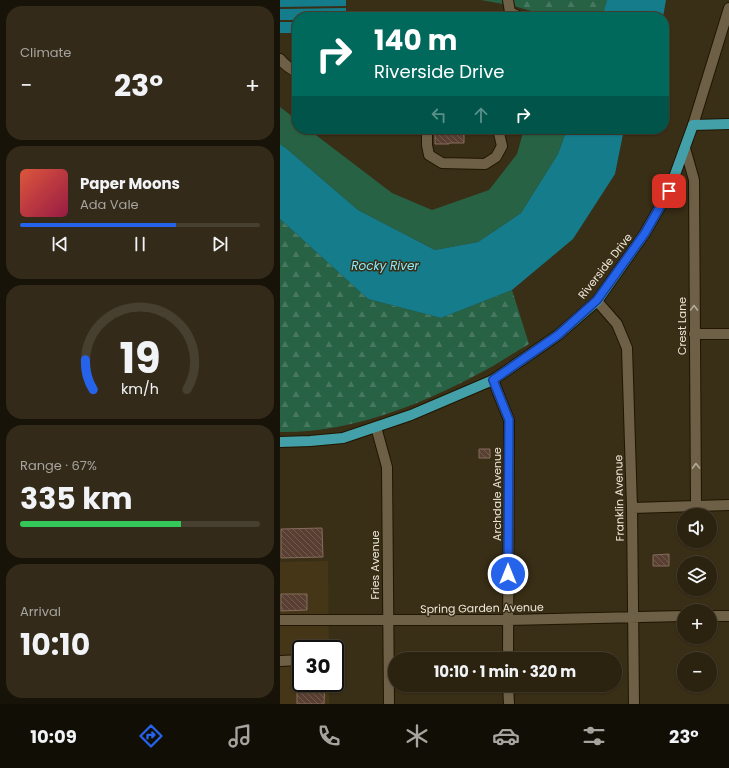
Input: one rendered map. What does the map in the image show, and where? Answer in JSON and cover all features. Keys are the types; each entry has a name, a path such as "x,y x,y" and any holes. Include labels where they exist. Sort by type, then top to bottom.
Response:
{"main road":[{"path":"693,125 729,124"},
{"name":"Riverside Drive","path":"280,442 343,438 418,412 493,380 558,335 597,300 645,233 669,191 693,125"}],"street":[{"path":"508,0 510,12"},
{"name":"Riverside Drive","path":"693,125 729,8"},
{"path":"280,59 285,65 292,69"},
{"path":"427,134 429,155 442,163 485,164 496,157 502,146 499,134"},
{"name":"Crest Lane","path":"685,148 694,180 696,505"},
{"name":"Franklin Avenue","path":"597,300 617,324 627,348 632,508 634,704"},
{"path":"694,334 729,334"},
{"name":"Archdale Avenue","path":"493,380 509,420 508,652"},
{"name":"Fries Avenue","path":"376,427 387,467 387,620 389,704"},
{"path":"632,508 729,505"},
{"name":"Spring Garden Avenue","path":"280,620 508,620 677,616"},
{"path":"717,616 729,616"},
{"path":"280,661 292,660"},
{"path":"508,692 508,704"}],"shaded area":[{"path":"328,561 329,640 292,640 292,692 329,692 329,704 280,704 280,562"}],"green space":[{"path":"481,0 607,0 603,12 535,12 514,6"},
{"path":"280,107 292,116 292,134 315,134 392,193 432,210 489,190 517,154 523,134 565,134 558,154 521,213 478,242 435,250 358,210 280,144"},
{"path":"280,219 368,299 441,318 512,290 529,344 493,366 443,392 390,413 336,427 308,431 280,432"}],"water":[{"path":"280,0 346,0 346,6 280,7"},
{"path":"607,0 666,0 664,12 603,12"},
{"path":"346,8 346,12 292,12 292,20 280,20 280,9"},
{"path":"280,22 292,22 292,33 280,33"},
{"name":"Rocky River","path":"565,134 623,134 615,174 573,239 512,290 441,318 368,299 280,219 280,144 358,210 435,250 478,242 521,213 558,154"}],"building":[{"path":"435,134 464,134 464,143 435,144"},
{"path":"479,449 490,449 490,458 479,458"},
{"path":"322,528 323,557 281,558 281,529"},
{"path":"669,554 669,566 653,566 653,555"},
{"path":"281,594 307,594 307,610 281,611"},
{"path":"297,692 325,692 324,704 297,704"}],"route":[{"path":"508,574 509,420 493,380 558,335 597,300 645,233 669,191"}]}
